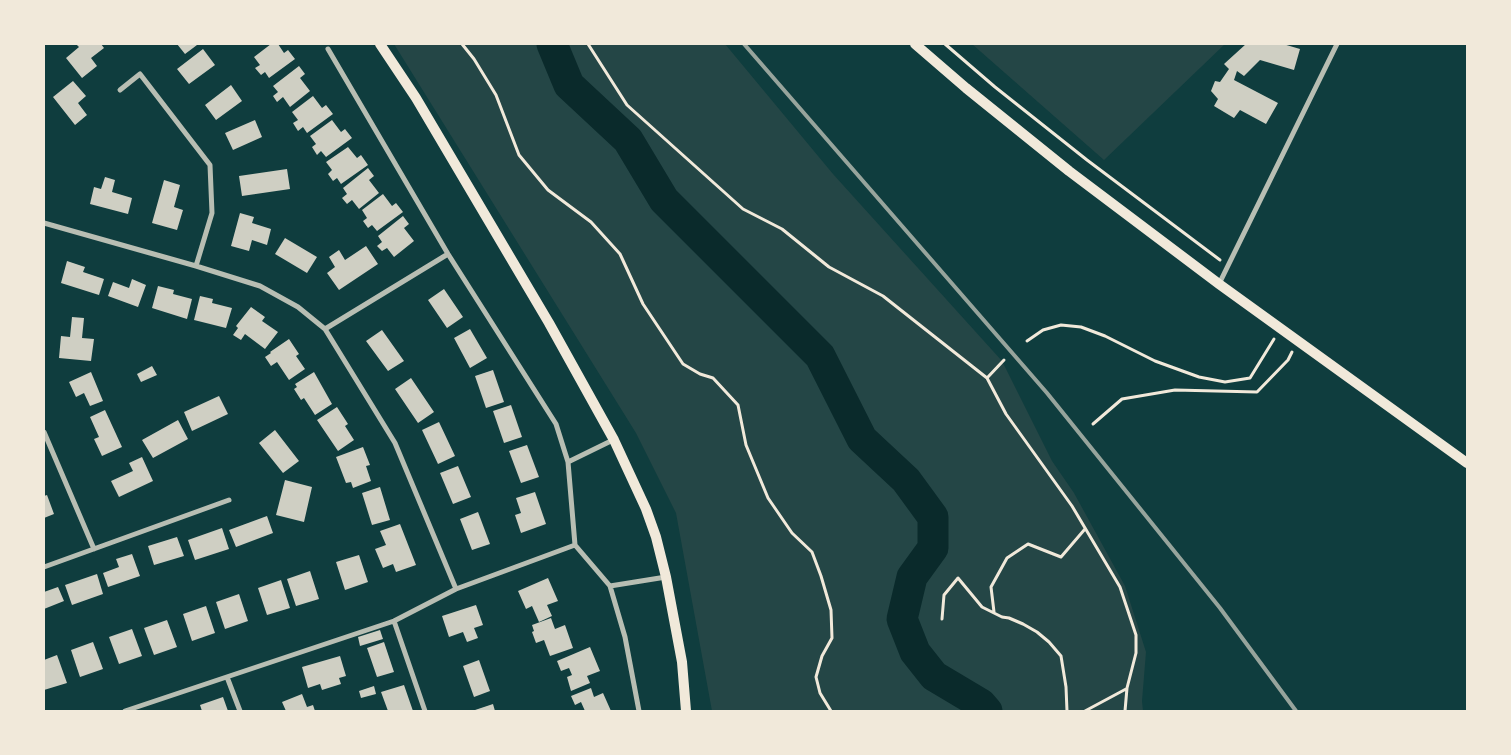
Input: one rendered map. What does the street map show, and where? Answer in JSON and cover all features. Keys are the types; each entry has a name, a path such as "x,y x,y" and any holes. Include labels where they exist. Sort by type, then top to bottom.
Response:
{"main road":[{"path":"380,44 416,98 549,323 614,440 646,509 656,537 666,577 682,662 686,711"},
{"path":"915,44 1069,171 1219,284 1467,463"}],"street":[{"path":"1219,284 1337,44"},
{"path":"328,49 448,254 556,424 568,462 575,545 610,586 625,638 639,711"},
{"path":"120,90 140,74 210,165 212,213 196,266"},
{"path":"44,225 196,266 260,286 298,307 325,330 395,443 456,589"},
{"path":"325,330 448,254"},
{"path":"44,432 94,548"},
{"path":"568,462 614,440"},
{"path":"44,567 229,500"},
{"path":"125,711 394,621 456,589 575,545"},
{"path":"610,586 666,577"},
{"path":"394,621 425,711"},
{"path":"227,677 240,711"}],"path":[{"path":"462,44 474,59 496,95 519,155 548,190 590,222 620,254 643,304 683,364 700,374 713,378 738,405 746,446 768,498 792,533 812,552 821,576 831,610 832,638 822,656 816,677 820,693 831,711"},
{"path":"588,44 627,105 743,208 782,229 829,267 883,296 987,378 1006,414 1072,506 1120,587 1136,635 1136,653 1127,688 1125,711"},
{"path":"946,44 1087,160 1229,266"},
{"path":"1026,341 1043,330 1061,325 1080,327 1105,336 1155,361 1198,377 1225,382 1250,378 1281,328"},
{"path":"1093,424 1122,399 1176,390 1257,392 1288,360 1298,340"},
{"path":"987,378 1004,360"},
{"path":"994,613 991,587 1007,558 1028,544 1061,557 1086,529"},
{"path":"942,619 944,595 958,578 982,607 1037,632 1061,656 1066,687 1067,711"},
{"path":"1085,711 1127,688"}],"shaded area":[{"path":"394,44 725,44 833,174 1002,361 1052,461 1074,493 1125,586 1146,652 1142,701 1143,711 712,711 676,513 636,433"},
{"path":"972,44 1225,44 1104,160"}],"building":[{"path":"76,44 101,44 104,48 91,58 97,66 82,78 66,58 79,47"},
{"path":"177,44 196,44 197,45 185,54"},
{"path":"271,44 278,44 284,53 288,50 295,59 269,78 265,72 261,75 255,68 260,65 254,57"},
{"path":"1246,44 1283,44 1300,49 1294,70 1260,60 1244,76 1237,71 1234,80 1278,103 1266,124 1240,110 1234,118 1214,106 1218,99 1211,91 1215,81 1220,82 1229,69 1224,64"},
{"path":"203,49 215,65 189,84 177,69"},
{"path":"299,66 305,74 300,78 310,91 290,107 283,97 277,102 273,96 278,92 273,86"},
{"path":"73,81 86,96 78,103 87,115 75,125 53,97"},
{"path":"231,85 242,101 216,120 205,105"},
{"path":"313,96 322,108 326,105 333,114 307,133 303,127 298,131 293,123 298,120 292,112"},
{"path":"255,120 262,137 233,150 225,133"},
{"path":"332,120 341,132 345,129 352,138 326,157 321,151 317,155 312,147 316,144 310,136"},
{"path":"348,147 357,158 361,155 368,165 341,184 337,178 333,181 328,174 332,170 326,162"},
{"path":"368,168 374,176 369,180 379,193 359,209 352,200 347,204 342,198 347,194 343,188"},
{"path":"287,169 290,189 242,196 239,176"},
{"path":"105,177 115,180 112,192 132,198 128,214 90,204 94,187 101,189"},
{"path":"164,180 180,185 174,207 183,210 177,230 152,223"},
{"path":"383,194 392,206 396,203 403,212 377,231 372,225 368,228 363,221 367,218 362,210"},
{"path":"240,213 254,217 252,223 271,229 267,245 252,240 249,251 231,246"},
{"path":"403,216 409,224 404,228 414,241 394,257 387,248 382,251 377,246 382,242 378,236"},
{"path":"285,238 317,257 307,273 275,254"},
{"path":"366,246 378,264 339,290 327,273 335,267 329,257 339,250 345,260"},
{"path":"67,261 85,267 83,272 104,279 99,295 61,283"},
{"path":"132,279 146,285 138,307 108,296 113,282 129,288"},
{"path":"158,286 174,290 173,294 192,299 187,319 152,308"},
{"path":"444,289 463,317 447,328 428,300"},
{"path":"200,296 213,299 212,303 232,308 226,328 194,320"},
{"path":"251,307 265,317 262,321 278,332 265,349 245,334 241,340 233,335 238,328 236,326"},
{"path":"72,317 84,318 82,338 94,339 91,361 59,358 61,336 70,337"},
{"path":"470,329 487,358 470,368 454,338"},
{"path":"382,330 404,361 388,371 366,341"},
{"path":"289,339 299,354 296,356 305,369 289,380 277,362 271,366 265,357"},
{"path":"152,366 157,375 141,382 137,374"},
{"path":"493,370 504,402 486,408 475,376"},
{"path":"91,372 103,401 90,406 84,393 76,397 69,382"},
{"path":"314,372 332,404 315,415 304,398 301,400 294,389 297,387 295,384"},
{"path":"411,378 434,412 418,423 395,389"},
{"path":"219,396 228,414 192,431 184,412"},
{"path":"511,405 522,437 504,443 493,411"},
{"path":"337,407 348,424 345,426 354,440 338,451 317,420"},
{"path":"105,410 122,447 102,456 94,439 99,437 90,417"},
{"path":"178,420 188,439 153,458 142,440"},
{"path":"439,422 455,456 438,464 422,430"},
{"path":"275,430 299,461 283,473 259,443"},
{"path":"527,445 539,477 521,483 509,451"},
{"path":"363,447 370,465 366,466 371,481 353,488 351,482 346,483 336,457"},
{"path":"142,457 153,481 119,497 111,481 133,471 129,463"},
{"path":"458,466 471,497 453,504 440,473"},
{"path":"285,480 312,487 304,522 276,515"},
{"path":"380,487 390,520 372,525 362,493"},
{"path":"535,492 546,524 521,533 515,515 521,513 516,498"},
{"path":"47,495 54,514 44,518 44,496"},
{"path":"478,512 490,544 472,550 460,519"},
{"path":"267,516 273,533 236,547 229,530"},
{"path":"400,524 416,565 396,572 393,564 383,568 375,549 386,545 380,531"},
{"path":"222,528 229,549 195,560 188,540"},
{"path":"177,537 184,556 154,565 148,546"},
{"path":"132,554 140,576 108,587 103,573 119,567 116,559"},
{"path":"359,555 368,582 345,590 336,562"},
{"path":"310,571 319,599 296,606 287,579"},
{"path":"97,574 103,594 72,605 65,585"},
{"path":"548,578 558,601 547,605 552,616 539,622 532,606 526,609 518,591"},
{"path":"281,580 290,608 267,615 258,588"},
{"path":"58,587 64,601 44,609 44,592"},
{"path":"239,594 248,621 225,629 216,602"},
{"path":"476,605 483,625 474,628 478,638 467,642 463,632 449,637 442,616"},
{"path":"206,606 215,633 192,641 183,614"},
{"path":"551,618 555,629 565,625 573,648 550,656 544,640 536,643 532,632 534,631 532,625"},
{"path":"167,620 177,647 154,655 144,628"},
{"path":"132,629 142,656 119,664 109,637"},
{"path":"380,630 383,639 360,646 358,637"},
{"path":"93,642 103,669 80,677 71,650"},
{"path":"384,642 394,672 377,677 367,648"},
{"path":"590,647 600,671 587,676 590,683 571,691 567,677 572,675 569,668 561,671 557,661"},
{"path":"57,655 67,683 44,690 44,660"},
{"path":"340,656 346,676 339,678 341,684 322,690 320,684 308,688 302,667"},
{"path":"479,660 490,691 474,697 463,666"},
{"path":"404,685 413,711 388,711 381,692"},
{"path":"374,686 376,694 361,698 359,691"},
{"path":"591,688 594,697 603,693 611,711 585,711 581,702 575,705 571,696"},
{"path":"302,694 307,707 313,705 315,711 286,711 282,702"},
{"path":"223,697 228,711 202,711 200,705"},
{"path":"493,704 495,711 475,711 475,710"}],"waterway":[{"path":"552,44 569,85 628,140 664,200 820,356 862,439 906,480 933,517 933,548 912,577 902,619 915,652 934,676 981,704 987,711"}],"railway":[{"path":"744,44 1047,393 1220,608 1296,711"}]}
